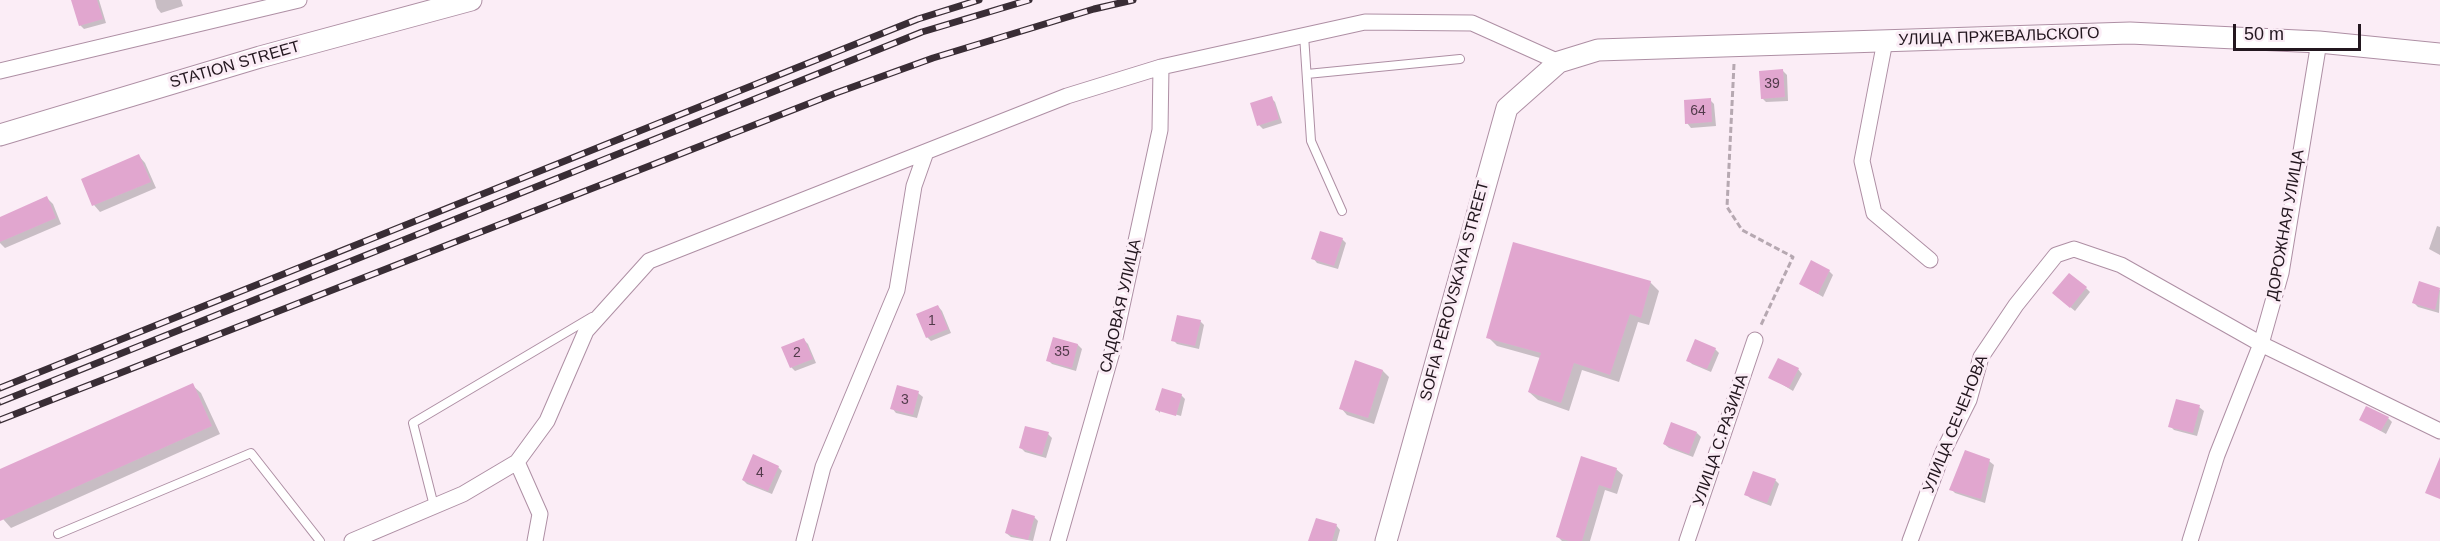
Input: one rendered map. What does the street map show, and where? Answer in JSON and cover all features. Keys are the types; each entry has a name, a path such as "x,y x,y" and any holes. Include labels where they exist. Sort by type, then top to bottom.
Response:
{"main road":[{"name":"STATION STREET","path":"0,135 260,57 471,0"},
{"name":"УЛИЦА ПРЖЕВАЛЬСКОГО","path":"1559,62 1598,50 2130,33 2319,42 2440,54"},
{"name":"SOFIA PEROVSKAYA STREET","path":"1386,541 1507,108 1559,62"}],"street":[{"path":"0,71 299,0"},
{"path":"352,541 463,494 517,462 547,422 586,331 649,261 1067,96 1161,67 1304,35 1365,22 1472,23 1559,62"},
{"path":"1884,41 1862,161 1874,213 1930,260"},
{"name":"ДОРОЖНАЯ УЛИЦА","path":"2190,541 2217,455 2260,344 2281,273 2319,42"},
{"name":"САДОВАЯ УЛИЦА","path":"1058,541 1112,352 1153,164 1160,130 1161,67"},
{"path":"804,541 823,467 897,290 914,186 926,152"},
{"name":"УЛИЦА СЕЧЕНОВА","path":"1910,541 1942,452 1969,400 1981,357 2016,305 2056,255 2074,249 2121,265 2260,344"},
{"name":"УЛИЦА С.РАЗИНА","path":"1687,541 1755,340"},
{"path":"2260,344 2440,431"},
{"path":"517,462 540,514 535,541"}],"lane":[{"path":"1304,35 1311,141 1342,211"},
{"path":"1306,74 1460,59"},
{"path":"434,506 413,423 606,309"},
{"path":"58,534 250,453 320,541"}],"path":[{"path":"1735,46 1727,207 1742,230 1793,257 1755,340"}],"building":[{"path":"71,0 97,0 103,19 79,26"},
{"path":"1783,69 1785,97 1761,99 1759,71"},
{"path":"1272,96 1279,119 1257,126 1250,103"},
{"path":"1711,98 1712,122 1685,124 1684,100"},
{"path":"139,154 151,182 92,206 81,179"},
{"path":"47,196 56,218 0,242 0,217"},
{"path":"1320,231 1343,238 1334,266 1311,259"},
{"path":"1513,242 1651,281 1641,318 1630,314 1610,375 1574,363 1561,403 1528,392 1541,353 1486,338"},
{"path":"1811,260 1830,270 1818,294 1799,284"},
{"path":"2069,273 2087,287 2070,308 2052,293"},
{"path":"2419,281 2440,288 2435,310 2412,303"},
{"path":"938,305 948,329 926,338 916,314"},
{"path":"1177,315 1201,320 1195,346 1171,341"},
{"path":"1053,337 1078,344 1072,368 1046,361"},
{"path":"804,338 813,359 790,368 781,347"},
{"path":"1695,339 1716,348 1707,369 1686,361"},
{"path":"1778,358 1799,368 1789,388 1768,378"},
{"path":"1355,360 1383,370 1368,418 1339,409"},
{"path":"193,383 212,426 0,521 0,469"},
{"path":"897,385 919,391 913,415 890,409"},
{"path":"1162,388 1182,394 1176,416 1155,410"},
{"path":"2176,399 2200,405 2193,433 2168,427"},
{"path":"2366,406 2389,417 2381,431 2359,420"},
{"path":"1671,422 1697,432 1689,454 1663,444"},
{"path":"1025,426 1049,432 1042,455 1019,448"},
{"path":"1965,450 1990,459 1981,499 1949,490"},
{"path":"753,454 779,466 768,491 742,480"},
{"path":"1581,456 1617,468 1611,489 1599,485 1582,541 1569,541 1556,537"},
{"path":"2440,457 2440,499 2425,493"},
{"path":"1753,471 1776,479 1767,503 1744,495"},
{"path":"1012,509 1035,516 1028,540 1005,533"},
{"path":"1316,518 1337,524 1332,541 1308,541"}],"railway":[{"path":"0,388 918,19 979,0"},
{"path":"0,402 922,32 1029,0"},
{"path":"0,420 836,93 933,58 1094,9 1133,0"}]}
